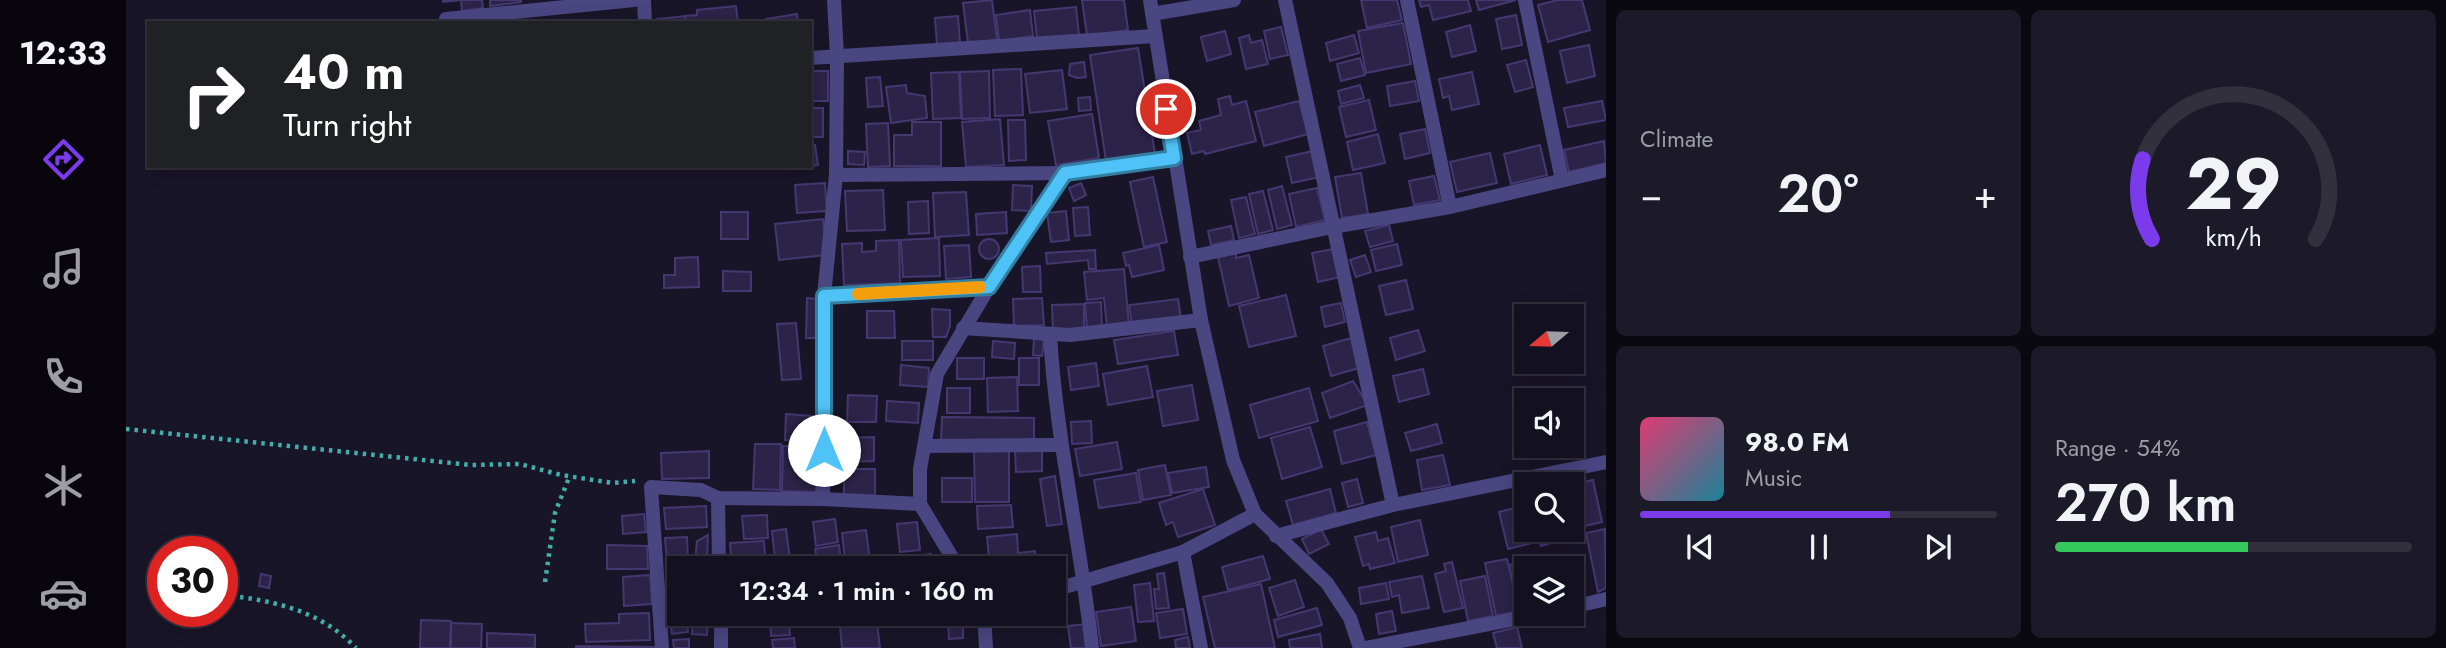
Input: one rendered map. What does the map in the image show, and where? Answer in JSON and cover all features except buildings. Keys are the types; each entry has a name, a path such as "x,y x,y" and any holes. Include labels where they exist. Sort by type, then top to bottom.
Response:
{"street":[{"path":"446,19 634,0"},
{"path":"644,0 645,21"},
{"path":"823,499 824,296 836,175 834,0"},
{"path":"1234,0 1151,7 1201,320 1233,460 1255,514 1327,583 1350,618 1362,648 1514,619"},
{"path":"1285,0 1393,505"},
{"path":"1407,0 1450,207"},
{"path":"1525,0 1562,180"},
{"path":"812,58 1155,36"},
{"path":"836,175 1065,173 1174,158"},
{"path":"1190,257 1332,227 1450,207 1606,170"},
{"path":"951,556 920,504 920,469 937,374 989,287 1065,173"},
{"path":"824,296 989,287"},
{"path":"963,328 1050,335 1113,332 1201,320"},
{"path":"1050,335 1054,393 1085,581 1092,648"},
{"path":"926,446 1061,445"},
{"path":"1276,536 1393,505 1606,462"},
{"path":"662,648 651,487 701,490 718,498 823,499 920,504"},
{"path":"718,498 719,556"},
{"path":"1066,587 1183,552 1255,514"},
{"path":"1183,552 1201,648"},
{"path":"1584,604 1606,599"},
{"path":"720,626 721,648"},
{"path":"985,626 986,648"}],"path":[{"path":"126,429 471,464 520,464 613,483 646,482 651,487"},
{"path":"545,582 555,513 570,475"},
{"path":"240,597 271,601 319,618 342,633 356,648"}],"slow traffic":[{"path":"858,294 980,287"}],"route":[{"path":"824,450 824,296 989,287 1065,173 1174,158 1166,109"}]}
